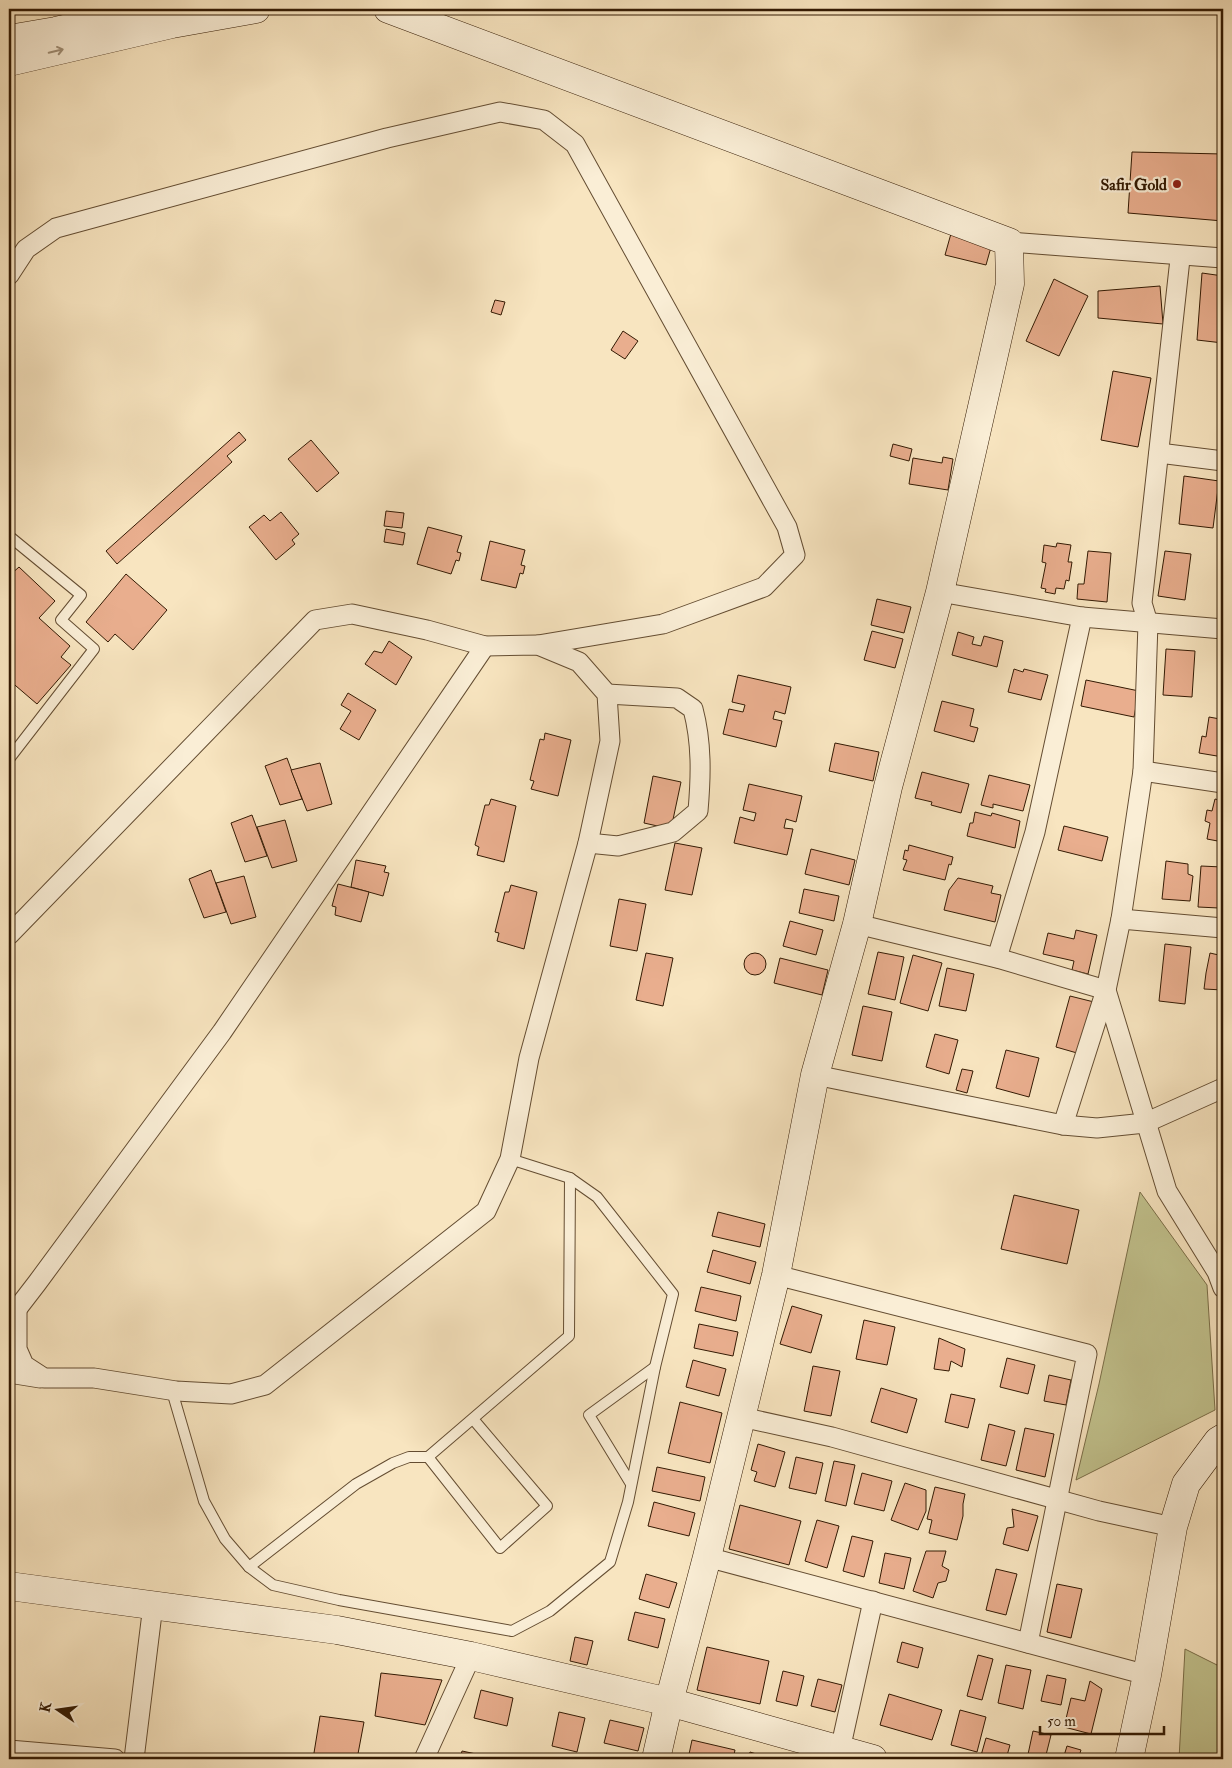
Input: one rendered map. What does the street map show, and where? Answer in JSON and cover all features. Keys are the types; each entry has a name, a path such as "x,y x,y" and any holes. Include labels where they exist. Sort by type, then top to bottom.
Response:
{"street":[{"path":"9,39 56,31 152,9"},
{"path":"9,62 172,24 256,9"},
{"path":"388,9 1009,242 1223,258"},
{"path":"9,275 26,249 56,228 387,138 500,112 544,120 575,144 787,527 795,555 764,587 664,624 538,645 485,646 427,630 352,614 315,620 15,918 9,935"},
{"path":"656,1759 776,1275 815,1075 857,924 888,787 940,592 1010,284 1009,242"},
{"path":"1063,1125 1106,990 1122,919 1143,771 1148,623 1142,603 1180,259"},
{"path":"1158,453 1223,461"},
{"path":"940,592 1082,617 1223,629"},
{"path":"997,958 1035,832 1082,617"},
{"path":"9,1373 44,1378 94,1378 172,1391 231,1394 265,1385 486,1211 510,1159 529,1058 588,843 610,741 607,694 579,662 538,645"},
{"path":"44,1378 24,1365 18,1349 13,1312 222,1032 485,646"},
{"path":"588,843 618,846 674,832 698,811 701,773 699,730 693,709 677,698 607,694"},
{"path":"1143,771 1223,783"},
{"path":"1122,919 1223,928"},
{"path":"857,924 997,958 1106,990"},
{"path":"1106,990 1167,1191 1221,1276"},
{"path":"815,1075 1063,1125 1097,1128 1145,1123 1223,1088"},
{"path":"776,1275 1087,1354 1028,1643"},
{"path":"741,1417 832,1436 1057,1500 1173,1527"},
{"path":"1129,1759 1147,1674 1173,1527 1186,1484 1218,1441 1223,1438"},
{"path":"707,1557 1147,1674"},
{"path":"9,1586 337,1630 471,1656 669,1702 873,1759"},
{"path":"840,1750 873,1601"},
{"path":"134,1759 153,1605"},
{"path":"424,1759 471,1656"},
{"path":"1147,1674 1149,1759"},
{"path":"9,1750 115,1759"}],"lane":[{"path":"9,536 80,595 61,620 94,649 9,760"},
{"path":"172,1391 204,1501 224,1539 250,1568 273,1586 512,1631 550,1611 610,1562 631,1484 655,1367 673,1294 597,1197 570,1178 510,1159"},
{"path":"250,1568 356,1484 409,1457 428,1457 570,1336 570,1178"},
{"path":"631,1484 589,1415 655,1367"},
{"path":"428,1457 500,1548 547,1506 473,1419"}],"green space":[{"path":"1140,1192 1207,1285 1215,1410 1076,1480 1099,1384"},
{"path":"1185,1649 1223,1668 1223,1759 1179,1759"}],"building":[{"name":"Safir Gold","path":"1132,152 1223,154 1223,221 1128,213"},
{"path":"952,230 993,240 986,265 945,255"},
{"path":"1202,273 1223,276 1223,343 1197,340"},
{"path":"1054,279 1088,296 1059,356 1026,341"},
{"path":"1160,286 1163,324 1098,318 1098,291"},
{"path":"495,300 505,302 501,315 491,312"},
{"path":"623,331 638,341 625,359 611,350"},
{"path":"1113,371 1151,378 1138,447 1101,440"},
{"path":"239,432 246,440 227,456 232,462 117,564 106,551"},
{"path":"311,440 339,473 317,492 288,459"},
{"path":"893,444 912,449 909,461 890,456"},
{"path":"943,457 953,459 948,490 909,484 913,458 942,463"},
{"path":"1184,476 1219,481 1213,528 1179,524"},
{"path":"386,511 404,513 402,528 384,526"},
{"path":"281,512 299,534 292,540 295,544 276,560 249,527 264,515 270,521"},
{"path":"428,527 462,536 457,552 461,553 459,561 456,560 451,574 417,564"},
{"path":"386,529 405,533 403,545 384,542"},
{"path":"490,541 525,550 521,565 525,566 523,574 520,573 516,588 481,580"},
{"path":"1057,543 1071,545 1068,562 1072,562 1069,581 1066,580 1064,589 1056,588 1055,594 1045,592 1046,589 1041,588 1046,563 1042,562 1044,545 1056,547"},
{"path":"1088,551 1111,553 1107,602 1077,599 1078,584 1084,584"},
{"path":"1165,551 1191,554 1185,600 1158,596"},
{"path":"19,567 55,601 39,618 70,646 61,657 71,665 37,704 9,680 9,574"},
{"path":"126,574 167,610 133,650 115,634 108,642 86,622"},
{"path":"877,599 911,607 904,633 871,625"},
{"path":"872,631 903,639 895,668 864,660"},
{"path":"958,632 974,637 972,644 981,646 984,636 1003,641 997,667 952,655"},
{"path":"389,641 412,657 396,685 365,664 374,651 382,653"},
{"path":"1166,649 1195,651 1192,697 1163,695"},
{"path":"1014,669 1023,672 1024,669 1048,675 1041,700 1008,692"},
{"path":"738,675 791,687 785,714 775,711 773,719 782,721 776,747 723,734 729,709 743,712 745,705 732,702"},
{"path":"1086,680 1139,691 1134,717 1081,706"},
{"path":"348,693 376,710 359,740 340,729 351,711 341,705"},
{"path":"942,701 974,709 970,726 978,728 974,742 934,731"},
{"path":"1220,714 1223,714 1223,757 1199,753 1202,736 1206,737 1209,717 1220,719"},
{"path":"545,733 571,740 558,796 531,789 534,781 530,780 540,739 544,740"},
{"path":"835,743 879,752 873,781 829,771"},
{"path":"287,758 302,799 280,805 265,766"},
{"path":"320,763 332,804 307,811 291,770"},
{"path":"922,772 969,784 961,813 931,805 932,802 915,798"},
{"path":"989,775 1030,785 1023,811 993,804 993,808 981,805"},
{"path":"653,776 681,782 671,829 644,823"},
{"path":"749,784 802,796 796,822 786,819 784,828 793,829 787,855 734,843 740,817 754,821 756,813 743,810"},
{"path":"491,799 516,806 504,862 477,855 479,847 475,845 485,805 489,805"},
{"path":"1215,799 1223,801 1223,842 1207,839 1210,823 1205,821 1207,810 1212,811"},
{"path":"975,812 991,816 992,813 1020,821 1015,848 967,836 970,823 973,823"},
{"path":"252,815 267,856 245,862 231,823"},
{"path":"285,820 297,861 272,868 257,827"},
{"path":"1064,826 1108,837 1102,861 1058,850"},
{"path":"675,843 702,848 692,895 665,890"},
{"path":"909,845 953,857 945,880 903,870 907,860 903,859 905,850 908,851"},
{"path":"811,849 855,860 849,885 805,874"},
{"path":"356,860 386,866 384,872 389,873 383,896 351,887"},
{"path":"1166,861 1188,864 1188,874 1193,876 1190,901 1162,899"},
{"path":"1201,866 1222,867 1219,908 1198,907"},
{"path":"211,870 226,912 204,918 189,879"},
{"path":"244,876 256,917 231,924 216,883"},
{"path":"958,878 993,886 991,893 1001,895 995,922 944,910 949,890"},
{"path":"338,884 369,892 361,922 335,915 336,907 332,906"},
{"path":"511,885 537,892 524,949 497,941 499,933 495,932 505,892 509,892"},
{"path":"804,889 839,896 834,921 799,913"},
{"path":"619,899 646,904 637,951 610,946"},
{"path":"790,921 823,930 816,955 783,946"},
{"path":"1076,930 1097,935 1088,974 1072,970 1074,961 1043,954 1048,933 1074,939"},
{"path":"1165,944 1191,947 1185,1004 1159,1001"},
{"path":"878,952 904,957 895,1000 868,994"},
{"path":"646,953 673,958 663,1006 636,1000"},
{"path":"755,953 763,956 766,964 763,972 755,975 747,972 744,964 747,956"},
{"path":"1210,953 1223,956 1223,990 1204,989"},
{"path":"913,955 942,963 928,1011 900,1003"},
{"path":"780,958 828,970 822,995 774,983"},
{"path":"947,968 974,974 966,1011 939,1006"},
{"path":"1070,996 1098,1003 1084,1055 1056,1047"},
{"path":"863,1006 892,1012 882,1061 852,1055"},
{"path":"935,1034 958,1040 949,1074 926,1067"},
{"path":"1006,1050 1039,1058 1029,1097 996,1088"},
{"path":"962,1069 973,1071 967,1093 956,1090"},
{"path":"1014,1195 1079,1210 1067,1264 1001,1249"},
{"path":"718,1212 765,1224 760,1247 712,1236"},
{"path":"713,1250 756,1262 750,1284 707,1272"},
{"path":"701,1287 741,1296 736,1321 695,1311"},
{"path":"792,1306 822,1315 811,1353 780,1344"},
{"path":"864,1320 895,1327 887,1365 856,1359"},
{"path":"699,1324 738,1332 733,1356 694,1348"},
{"path":"939,1338 965,1349 962,1367 951,1361 949,1371 934,1369"},
{"path":"1007,1358 1035,1365 1028,1394 1000,1387"},
{"path":"693,1360 726,1369 719,1396 686,1387"},
{"path":"813,1366 840,1371 831,1416 804,1411"},
{"path":"1049,1375 1071,1380 1066,1405 1044,1401"},
{"path":"881,1388 917,1399 907,1433 871,1422"},
{"path":"951,1394 975,1399 968,1428 945,1422"},
{"path":"680,1402 722,1413 710,1463 668,1453"},
{"path":"989,1424 1015,1431 1006,1466 981,1460"},
{"path":"1025,1428 1054,1434 1045,1477 1016,1470"},
{"path":"758,1444 785,1452 775,1487 754,1481 757,1472 751,1470"},
{"path":"796,1457 823,1463 816,1494 789,1488"},
{"path":"834,1461 855,1465 846,1506 825,1501"},
{"path":"657,1467 705,1477 700,1501 652,1491"},
{"path":"862,1473 892,1481 884,1511 854,1504"},
{"path":"905,1483 926,1490 926,1511 918,1530 891,1520"},
{"path":"935,1487 965,1494 963,1516 957,1540 929,1533 932,1520 927,1519"},
{"path":"654,1502 695,1513 689,1536 648,1526"},
{"path":"740,1505 801,1521 789,1565 729,1549"},
{"path":"1012,1509 1038,1516 1028,1551 1003,1544 1007,1528 1014,1527"},
{"path":"9,1514 13,1515 9,1540"},
{"path":"817,1520 839,1526 827,1568 805,1561"},
{"path":"852,1536 873,1541 864,1577 843,1571"},
{"path":"926,1551 946,1551 942,1566 949,1570 946,1581 938,1583 933,1598 913,1591"},
{"path":"885,1553 911,1558 904,1589 879,1583"},
{"path":"996,1569 1017,1574 1006,1615 986,1610"},
{"path":"646,1574 677,1583 669,1608 639,1599"},
{"path":"1057,1584 1082,1589 1071,1638 1047,1632"},
{"path":"635,1612 665,1619 658,1648 628,1640"},
{"path":"575,1637 593,1641 587,1665 570,1661"},
{"path":"902,1642 923,1648 918,1668 897,1662"},
{"path":"707,1647 769,1661 760,1704 697,1690"},
{"path":"978,1655 993,1659 982,1700 967,1696"},
{"path":"1006,1665 1031,1670 1023,1709 998,1703"},
{"path":"783,1671 804,1676 797,1706 776,1701"},
{"path":"381,1673 442,1680 425,1725 375,1716"},
{"path":"1047,1675 1066,1679 1061,1705 1041,1701"},
{"path":"818,1679 842,1685 835,1712 811,1706"},
{"path":"1090,1681 1102,1689 1091,1734 1064,1727 1071,1698 1085,1701"},
{"path":"481,1690 513,1698 507,1726 474,1718"},
{"path":"889,1694 942,1710 932,1740 880,1725"},
{"path":"960,1710 986,1717 977,1752 951,1745"},
{"path":"559,1712 585,1718 577,1752 552,1746"},
{"path":"320,1716 364,1722 357,1759 313,1759"},
{"path":"610,1720 644,1728 638,1751 604,1743"},
{"path":"1033,1731 1051,1735 1045,1759 1027,1759"},
{"path":"986,1738 1010,1745 1006,1759 980,1759"},
{"path":"692,1740 735,1750 733,1759 688,1759"},
{"path":"1067,1746 1081,1750 1078,1759 1063,1759"},
{"path":"462,1751 495,1758 495,1759 460,1759"},
{"path":"750,1752 772,1759 748,1759"}],"place":[{"name":"Safir Gold","path":"1177,184"}]}
